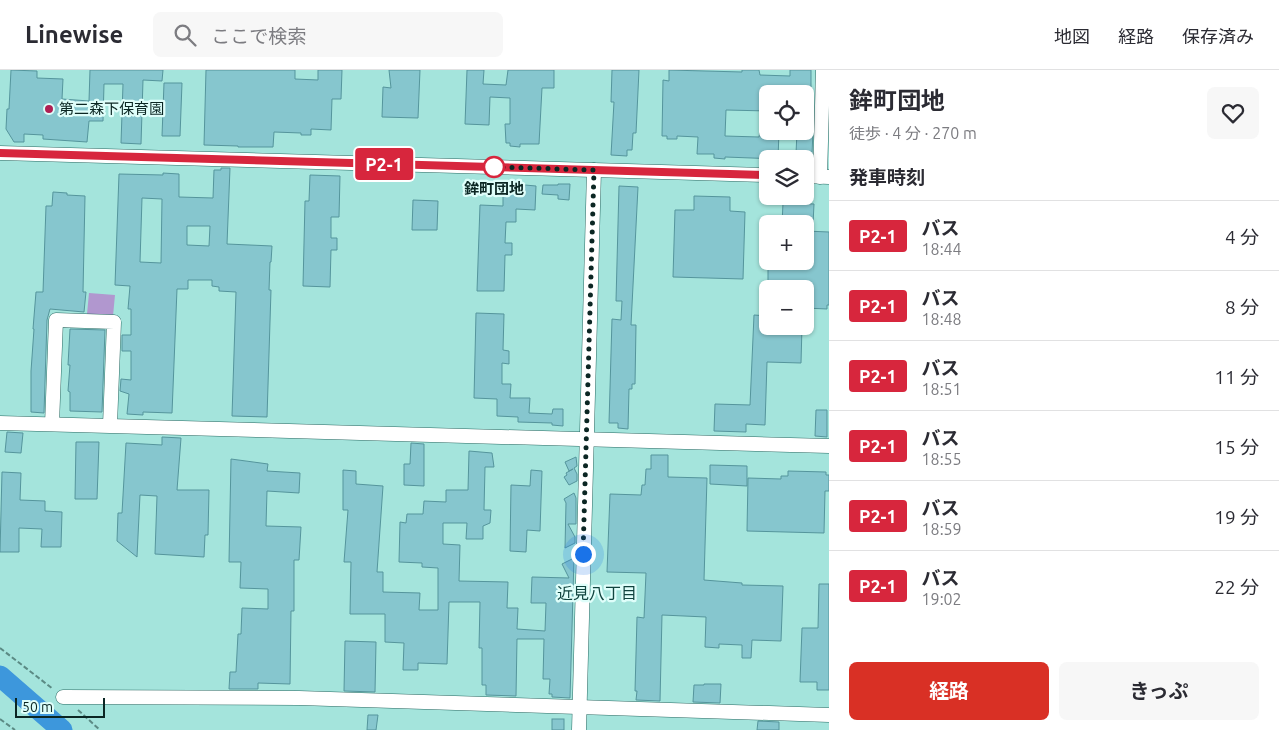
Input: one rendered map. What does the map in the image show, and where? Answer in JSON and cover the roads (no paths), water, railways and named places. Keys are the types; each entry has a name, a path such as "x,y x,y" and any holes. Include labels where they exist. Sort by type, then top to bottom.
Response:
{"street":[{"path":"823,70 824,177"},
{"path":"0,153 759,175"},
{"path":"579,730 594,170"},
{"path":"52,424 56,320 114,322 110,426"},
{"path":"0,422 829,446"},
{"path":"63,697 300,698 829,715"}],"waterway":[{"path":"0,676 62,730"}],"place":[{"name":"第二森下保育園","path":"49,109"},
{"name":"鉾町団地","path":"494,167"}],"district":[{"name":"近見八丁目","path":"597,593"}]}
